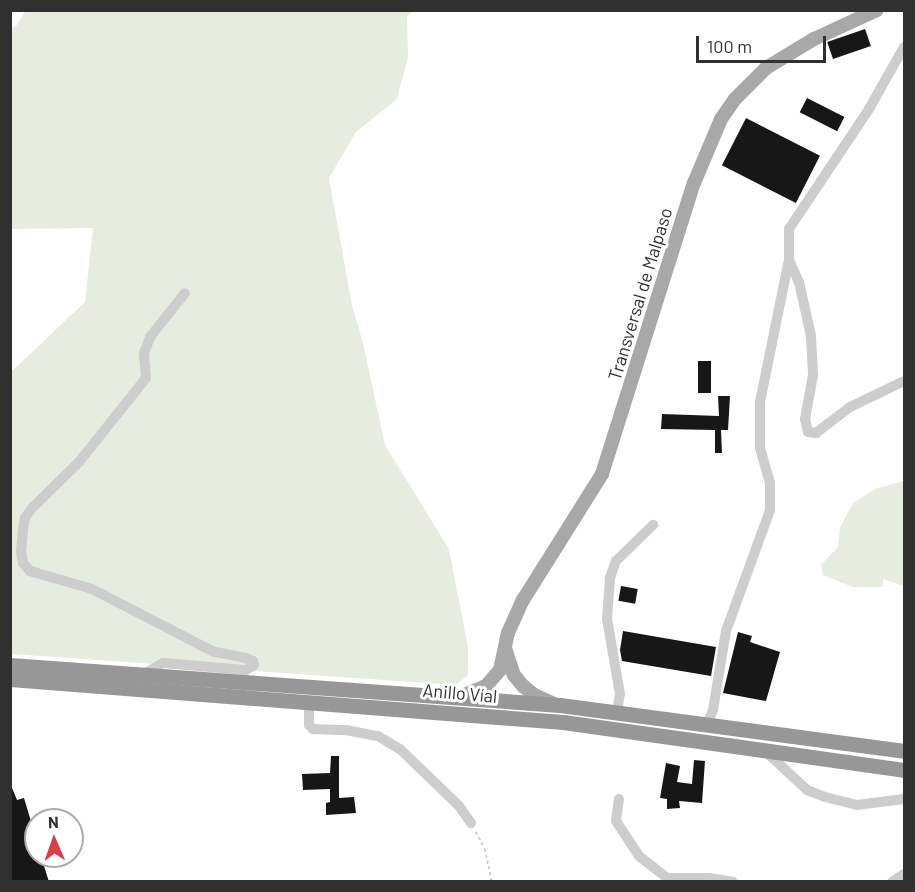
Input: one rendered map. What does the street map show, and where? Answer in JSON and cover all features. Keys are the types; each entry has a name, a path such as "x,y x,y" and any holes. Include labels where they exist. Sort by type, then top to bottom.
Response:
{"highway":[{"name":"Anillo Víal","path":"10,665 462,696 560,705 708,722 904,751"},
{"name":"Anillo Víal","path":"10,679 552,720 904,770"}],"main road":[{"name":"Transversal de Malpaso","path":"462,696 477,692 494,679 500,670 512,623 523,600 602,474 694,183 721,119 735,99 766,68 814,39 877,10"},
{"path":"505,649 514,675 523,686 540,698 560,705"}],"lane":[{"path":"708,722 713,710 726,631 770,510 770,483 760,448 760,402 789,260 789,229 869,109 904,47"},
{"path":"789,260 800,282 812,336 813,375 805,419 808,432 816,433 850,407 904,381"},
{"path":"144,674 163,663 246,670 251,668 253,661 214,651 93,589 30,571 23,563 22,529 25,518 32,508 79,462 146,378 144,353 150,337 185,293"},
{"path":"617,712 620,694 607,619 610,578 616,561 653,525"},
{"path":"309,701 309,725 313,729 346,730 378,736 400,749 459,806 471,823"},
{"path":"763,749 807,790 825,797 857,805 904,800"},
{"path":"620,799 616,821 639,856 667,878 709,878 733,882"},
{"path":"892,882 904,874"}],"path":[{"path":"471,823 485,849 492,882"}],"shaded area":[{"path":"26,10 412,11 407,17 408,57 397,99 356,132 329,178 352,305 363,343 385,445 449,549 468,647 468,675 456,685 11,654 11,372 85,302 93,228 11,229 10,28 16,26"},
{"path":"904,481 904,586 883,579 883,587 853,587 823,575 821,565 838,547 840,528 853,503 875,489"}],"building":[{"path":"865,29 871,46 833,59 827,42"},
{"path":"807,98 844,117 837,131 800,112"},
{"path":"746,118 820,156 796,203 722,165"},
{"path":"698,361 711,361 711,393 698,393"},
{"path":"718,396 730,396 728,430 721,430 722,453 715,453 715,430 661,429 662,414 719,416"},
{"path":"621,586 638,589 635,604 618,601"},
{"path":"623,631 716,647 711,676 622,661 620,650"},
{"path":"738,632 752,636 750,642 780,652 766,701 723,693"},
{"path":"331,756 339,756 339,798 354,797 356,813 326,815 326,803 330,802 330,789 303,790 302,774 330,773"},
{"path":"694,760 705,761 702,803 679,801 680,808 667,809 667,799 660,798 666,763 680,766 677,782 692,784"},
{"path":"10,783 17,800 24,798 27,808 24,808 24,868 45,868 49,882 10,882"}]}
